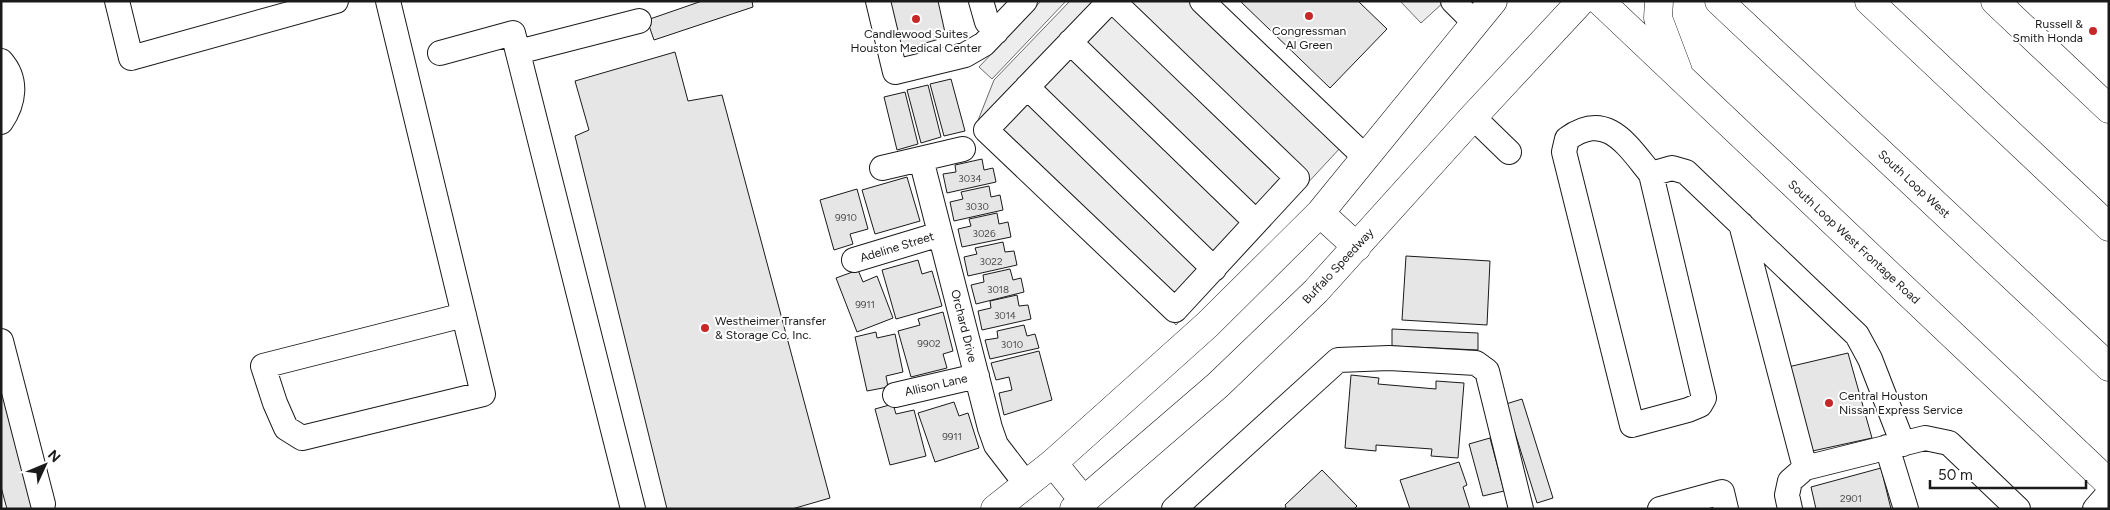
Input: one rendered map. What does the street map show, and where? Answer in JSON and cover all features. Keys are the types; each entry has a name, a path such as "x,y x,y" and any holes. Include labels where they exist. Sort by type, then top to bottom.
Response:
{"main road":[{"path":"995,509 1053,463 1207,325 1320,213 1493,1"},
{"name":"Buffalo Speedway","path":"1079,505 1218,385 1316,291 1473,117 1582,1"},
{"name":"South Loop West Frontage Road","path":"1600,1 2109,483"},
{"path":"1659,1 1658,18 1681,79"},
{"name":"South Loop West","path":"1718,1 2109,367"},
{"path":"1869,1 2106,223"},
{"path":"1995,1 2109,109"},
{"path":"1320,213 1357,247"},
{"path":"1985,251 2109,385"},
{"path":"1053,463 1079,505"}],"street":[{"path":"117,1 131,58 336,1"},
{"path":"388,1 464,315 483,394 302,438 286,428 275,403 263,366 464,315"},
{"path":"878,1 895,72 965,56 984,44 1025,1"},
{"path":"982,1 986,22 996,32"},
{"path":"1111,1 1297,178 1175,310 986,130 1111,1"},
{"path":"1202,1 1365,157"},
{"path":"1452,1 1474,23"},
{"path":"518,52 639,21"},
{"path":"440,53 513,33 633,509"},
{"path":"1070,42 1256,222"},
{"path":"1,61 6,66 12,80 13,95 9,110 1,122"},
{"path":"1027,87 1214,270"},
{"path":"1473,117 1509,152"},
{"path":"1603,128 1616,134 1651,174 1704,398 1700,405 1688,410 1632,425 1564,152 1567,139 1579,131 1603,128"},
{"path":"882,168 963,149"},
{"name":"Orchard Drive","path":"921,159 990,428 996,445 1026,484"},
{"path":"1651,174 1672,168 1686,172 1858,335 1870,359 1895,446 1906,509"},
{"path":"1741,224 1805,468"},
{"name":"Adeline Street","path":"854,260 940,234"},
{"path":"1,341 43,504"},
{"path":"1174,509 1338,360 1389,358 1476,363 1487,371 1521,509"},
{"name":"Allison Lane","path":"895,395 977,376"},
{"path":"1790,509 1787,495 1790,481 1805,468 1925,438 1949,443 2008,505"},
{"path":"1660,509 1722,492 1726,509"},
{"path":"2095,509 2109,493"}],"shaded area":[{"path":"1041,1 1066,1 992,79 979,67"},
{"path":"1070,1 1219,1 1354,133 1176,325 975,128 994,80"},
{"path":"1400,1 1445,1 1421,23"}],"building":[{"path":"702,1 752,1 753,7 654,40 647,20"},
{"name":"Candlewood Suites Houston Medical Center","path":"886,1 938,1 946,37 898,51"},
{"path":"1240,1 1358,1 1387,29 1330,88"},
{"path":"675,52 688,101 722,95 830,498 792,509 667,509 575,136 589,130 575,81"},
{"path":"951,79 965,131 944,136 930,84"},
{"path":"928,85 941,137 921,143 907,90"},
{"path":"905,92 918,144 897,150 884,97"},
{"path":"982,159 984,170 993,168 996,182 947,193 943,174 956,172 955,165"},
{"path":"907,177 920,221 875,234 862,190"},
{"path":"989,186 991,197 1000,195 1003,210 954,221 950,202 963,199 961,192"},
{"path":"857,189 868,229 850,234 853,244 834,250 820,200"},
{"path":"997,213 999,224 1008,222 1011,237 962,247 958,229 971,226 969,219"},
{"path":"1003,242 1005,252 1014,251 1017,265 968,276 964,257 977,254 975,248"},
{"path":"1406,256 1490,261 1487,325 1402,320"},
{"path":"918,260 922,274 932,271 942,306 896,319 882,270"},
{"path":"1010,269 1013,280 1021,278 1024,292 976,304 971,285 984,282 983,275"},
{"path":"858,270 863,282 877,276 893,318 857,332 836,278"},
{"path":"1017,295 1019,306 1028,305 1031,319 982,330 978,311 991,308 990,301"},
{"path":"943,312 953,351 943,354 947,368 911,377 898,331 920,325 918,319"},
{"path":"1024,325 1027,336 1035,334 1039,348 990,359 985,340 998,338 997,331"},
{"path":"1392,329 1478,333 1478,350 1392,346"},
{"path":"876,332 877,338 895,334 903,372 886,376 888,387 867,391 855,337"},
{"path":"1039,351 1052,400 1004,415 999,393 1012,390 1009,377 996,380 991,363"},
{"name":"Central Houston Nissan Express Service","path":"1848,353 1872,438 1808,452 1788,367"},
{"path":"1351,375 1379,378 1378,384 1436,389 1436,381 1464,383 1458,458 1431,456 1432,449 1376,445 1376,451 1345,448"},
{"path":"1,385 35,509 7,509 1,487"},
{"path":"1522,399 1553,498 1537,503 1506,404"},
{"path":"954,402 959,416 968,413 979,448 935,462 918,413"},
{"path":"893,404 896,414 914,410 926,456 890,465 875,409"},
{"path":"1490,438 1504,491 1483,496 1469,444"},
{"path":"1459,462 1467,485 1463,487 1470,509 1410,509 1400,480"},
{"path":"1881,468 1891,509 1816,509 1811,487"},
{"path":"1322,470 1357,506 1354,509 1284,509 1285,505"}],"place":[{"name":"Congressman Al Green","path":"1309,16"},
{"name":"Candlewood Suites Houston Medical Center","path":"916,19"},
{"name":"Russell & Smith Honda","path":"2093,31"},
{"name":"Westheimer Transfer & Storage Co. Inc.","path":"705,328"},
{"name":"Central Houston Nissan Express Service","path":"1829,403"}]}
